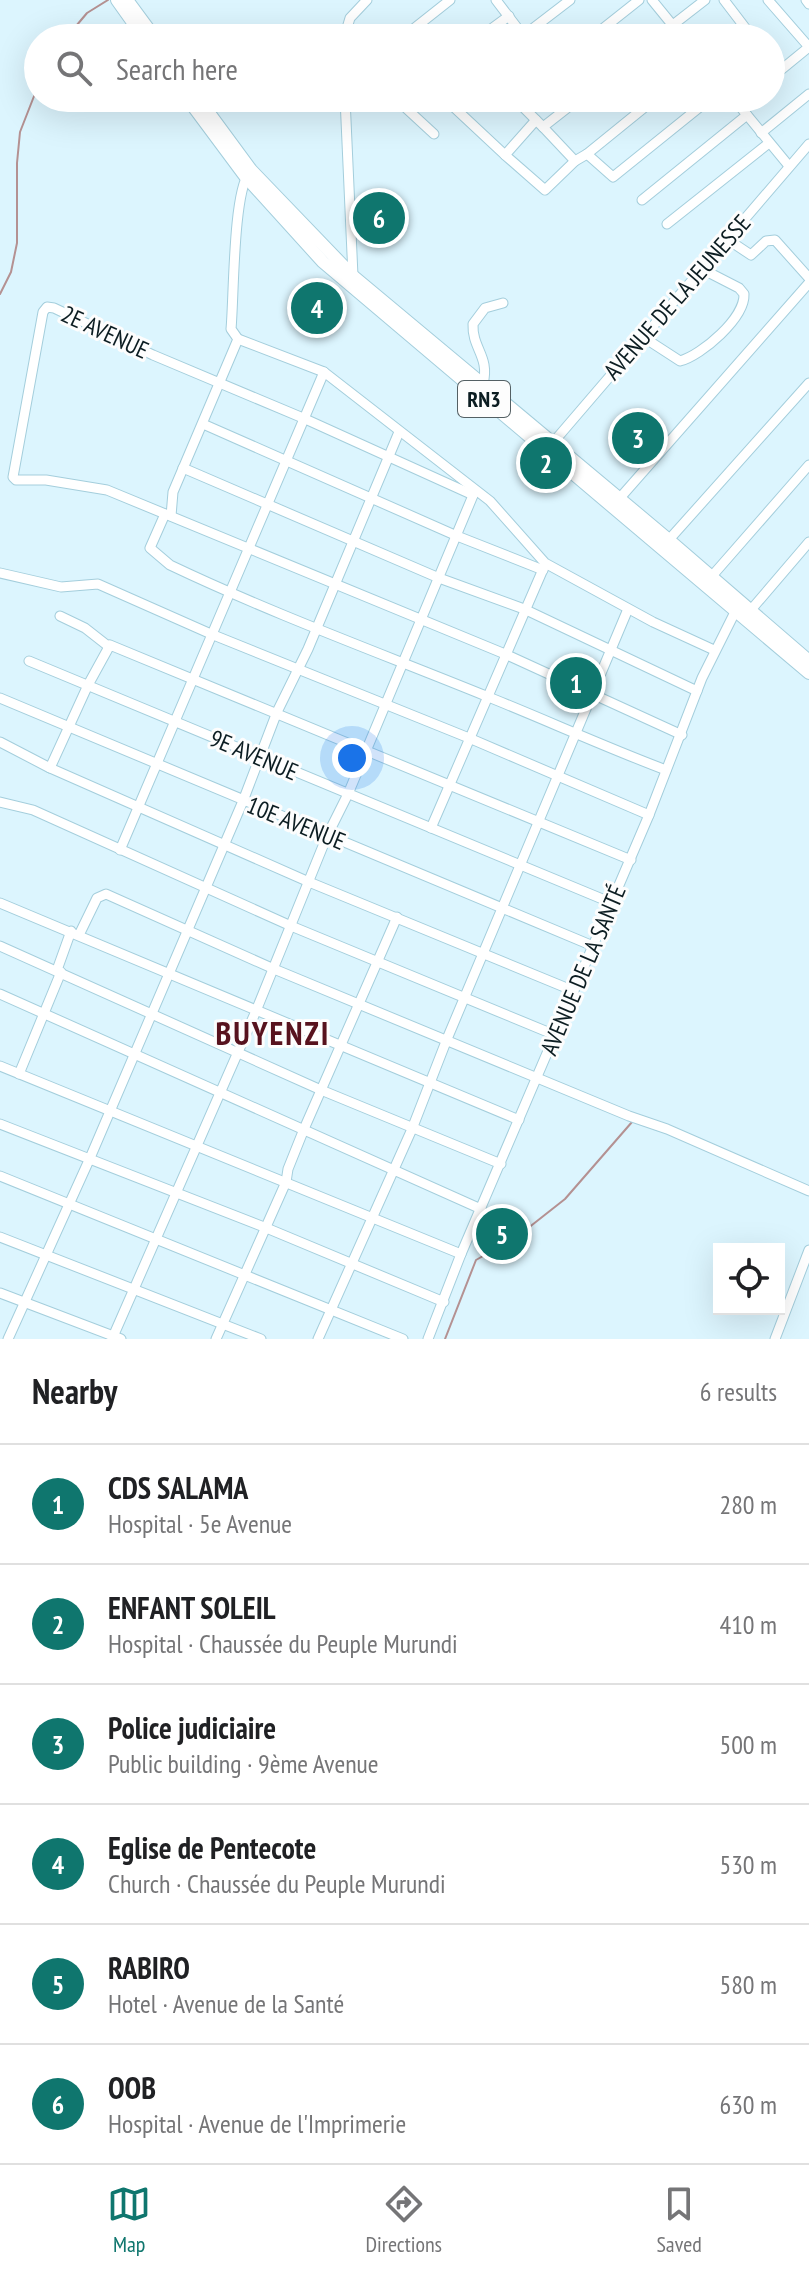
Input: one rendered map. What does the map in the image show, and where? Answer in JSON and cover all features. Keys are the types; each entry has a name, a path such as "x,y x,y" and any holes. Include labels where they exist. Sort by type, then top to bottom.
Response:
{"highway":[{"path":"117,0 128,6 143,24"},
{"path":"128,6 137,24"},
{"name":"RN3","path":"198,112 323,262 355,291 619,499 665,544 712,576 809,673"},
{"name":"RN3","path":"207,112 248,173 353,276 483,384 549,446 665,544 809,661"}],"street":[{"path":"348,24 367,0"},
{"path":"420,24 450,0"},
{"path":"540,24 570,0"},
{"path":"609,24 639,0"},
{"path":"652,0 671,24"},
{"path":"673,24 705,0"},
{"path":"724,0 742,24"},
{"path":"501,2 515,24"},
{"path":"774,2 809,47 785,67"},
{"path":"498,24 509,16"},
{"path":"761,133 809,94"},
{"path":"346,112 355,291"},
{"path":"413,112 434,134"},
{"path":"463,112 545,190 575,161 639,112"},
{"path":"527,112 575,161"},
{"path":"505,155 539,124 558,112"},
{"path":"587,154 613,177 694,112"},
{"path":"745,112 789,166"},
{"path":"642,200 747,115"},
{"path":"667,224 769,143"},
{"name":"AVENUE DE LA JEUNESSE","path":"549,446 809,144"},
{"path":"248,173 239,220 231,329 238,339 324,372 474,493 490,501 544,566"},
{"path":"619,499 809,280 775,240 766,241 751,255 727,239"},
{"path":"643,337 680,361 706,347 728,326 740,311 744,294 739,288 702,269"},
{"path":"483,384 486,370 473,336 473,324 485,308 503,303"},
{"name":"2E AVENUE","path":"168,515 107,490 46,480 18,481 13,477 43,312 47,307 474,493"},
{"path":"238,339 173,492 168,515 150,546 151,550 170,565 230,592 666,770"},
{"path":"120,850 324,372"},
{"path":"665,544 807,390"},
{"path":"203,424 457,536 544,566 714,650"},
{"path":"8,1339 111,1110 243,801 277,712 317,629 399,432"},
{"path":"712,576 809,465"},
{"path":"183,468 439,578 524,609 697,691"},
{"path":"0,1293 115,1338 474,493"},
{"path":"168,515 505,654 682,735"},
{"name":"AVENUE DE LA SANTÉ","path":"428,1339 461,1254 631,860 714,650 741,608 809,542"},
{"path":"431,828 544,566"},
{"path":"0,573 61,587 98,584 211,634 469,738 649,815"},
{"path":"318,1339 412,1129 628,609"},
{"path":"60,616 111,646 631,860"},
{"path":"50,768 88,685 111,646"},
{"name":"9E AVENUE","path":"29,661 612,903"},
{"name":"10E AVENUE","path":"0,698 593,946"},
{"path":"0,742 50,768 309,882 574,991"},
{"path":"0,802 33,810 291,926 555,1035"},
{"path":"19,1074 77,932 97,898 106,894 274,969 765,1170 809,1191"},
{"path":"5,902 169,975 519,1120"},
{"path":"216,1339 286,1182 304,1129 397,917"},
{"path":"0,946 321,1090 501,1164"},
{"path":"0,994 481,1209"},
{"path":"0,1066 461,1254"},
{"path":"0,1124 264,1227 444,1302"},
{"path":"0,1176 403,1339"},
{"path":"0,1237 261,1339"},
{"path":"775,1339 809,1250"}],"waterway":[{"path":"78,24 87,13 108,0"},
{"path":"0,294 11,272 17,243 17,163 20,132 28,112"},
{"path":"445,1339 476,1260 518,1236 565,1199 632,1122"}],"place":[{"name":"OOB","path":"379,218"},
{"name":"Eglise de Pentecote","path":"317,308"},
{"name":"Police judiciaire","path":"638,438"},
{"name":"ENFANT SOLEIL","path":"546,463"},
{"name":"CDS SALAMA","path":"576,683"},
{"name":"RABIRO","path":"502,1234"}],"district":[{"name":"BUYENZI","path":"273,1033"}]}
